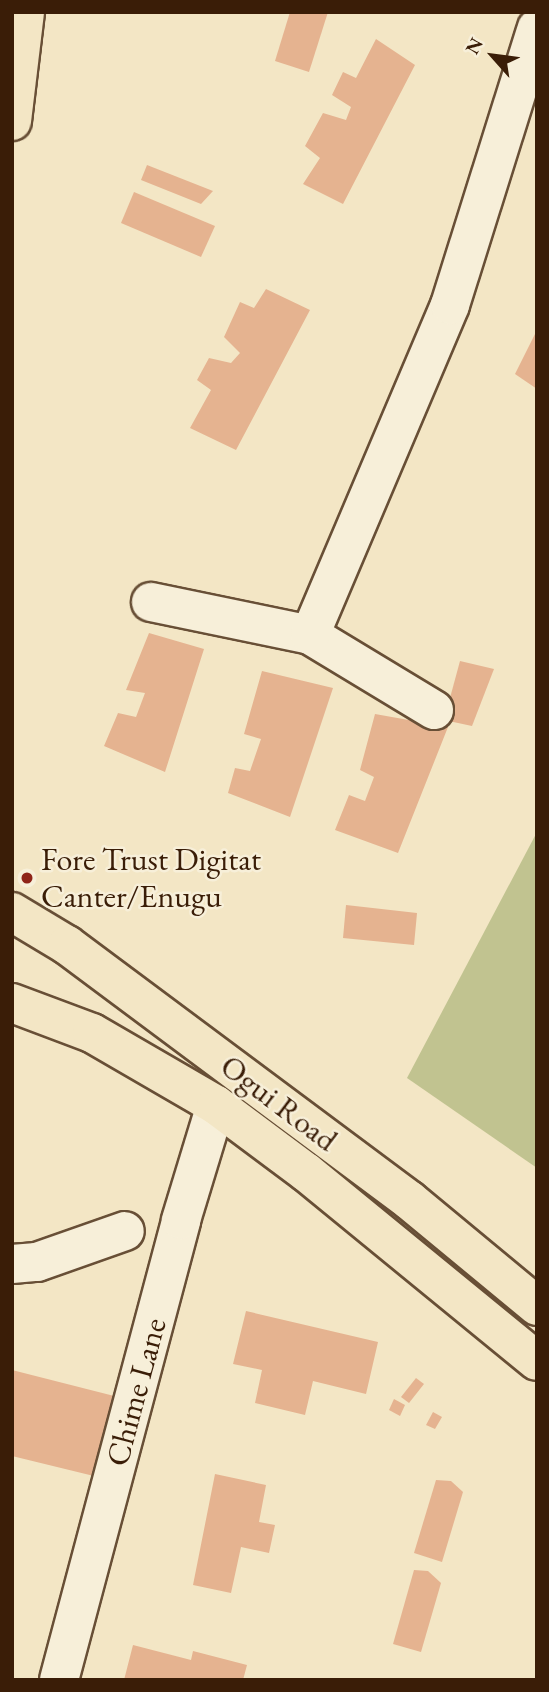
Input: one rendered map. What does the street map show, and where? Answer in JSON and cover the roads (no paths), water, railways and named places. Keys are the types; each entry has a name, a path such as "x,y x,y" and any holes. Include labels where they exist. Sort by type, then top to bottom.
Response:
{"main road":[{"path":"12,121 25,12"},
{"name":"Ogui Road","path":"12,912 67,945 409,1200 537,1306"},
{"name":"Ogui Road","path":"12,1003 92,1033 216,1105 306,1172 537,1361"}],"street":[{"path":"310,635 450,305 537,28"},
{"path":"151,602 310,635 433,710"},
{"name":"Chime Lane","path":"59,1680 180,1220 216,1105"},
{"path":"12,1264 37,1262 125,1231"}],"place":[{"name":"Fore Trust Digitat Canter/Enugu","path":"27,878"}]}
